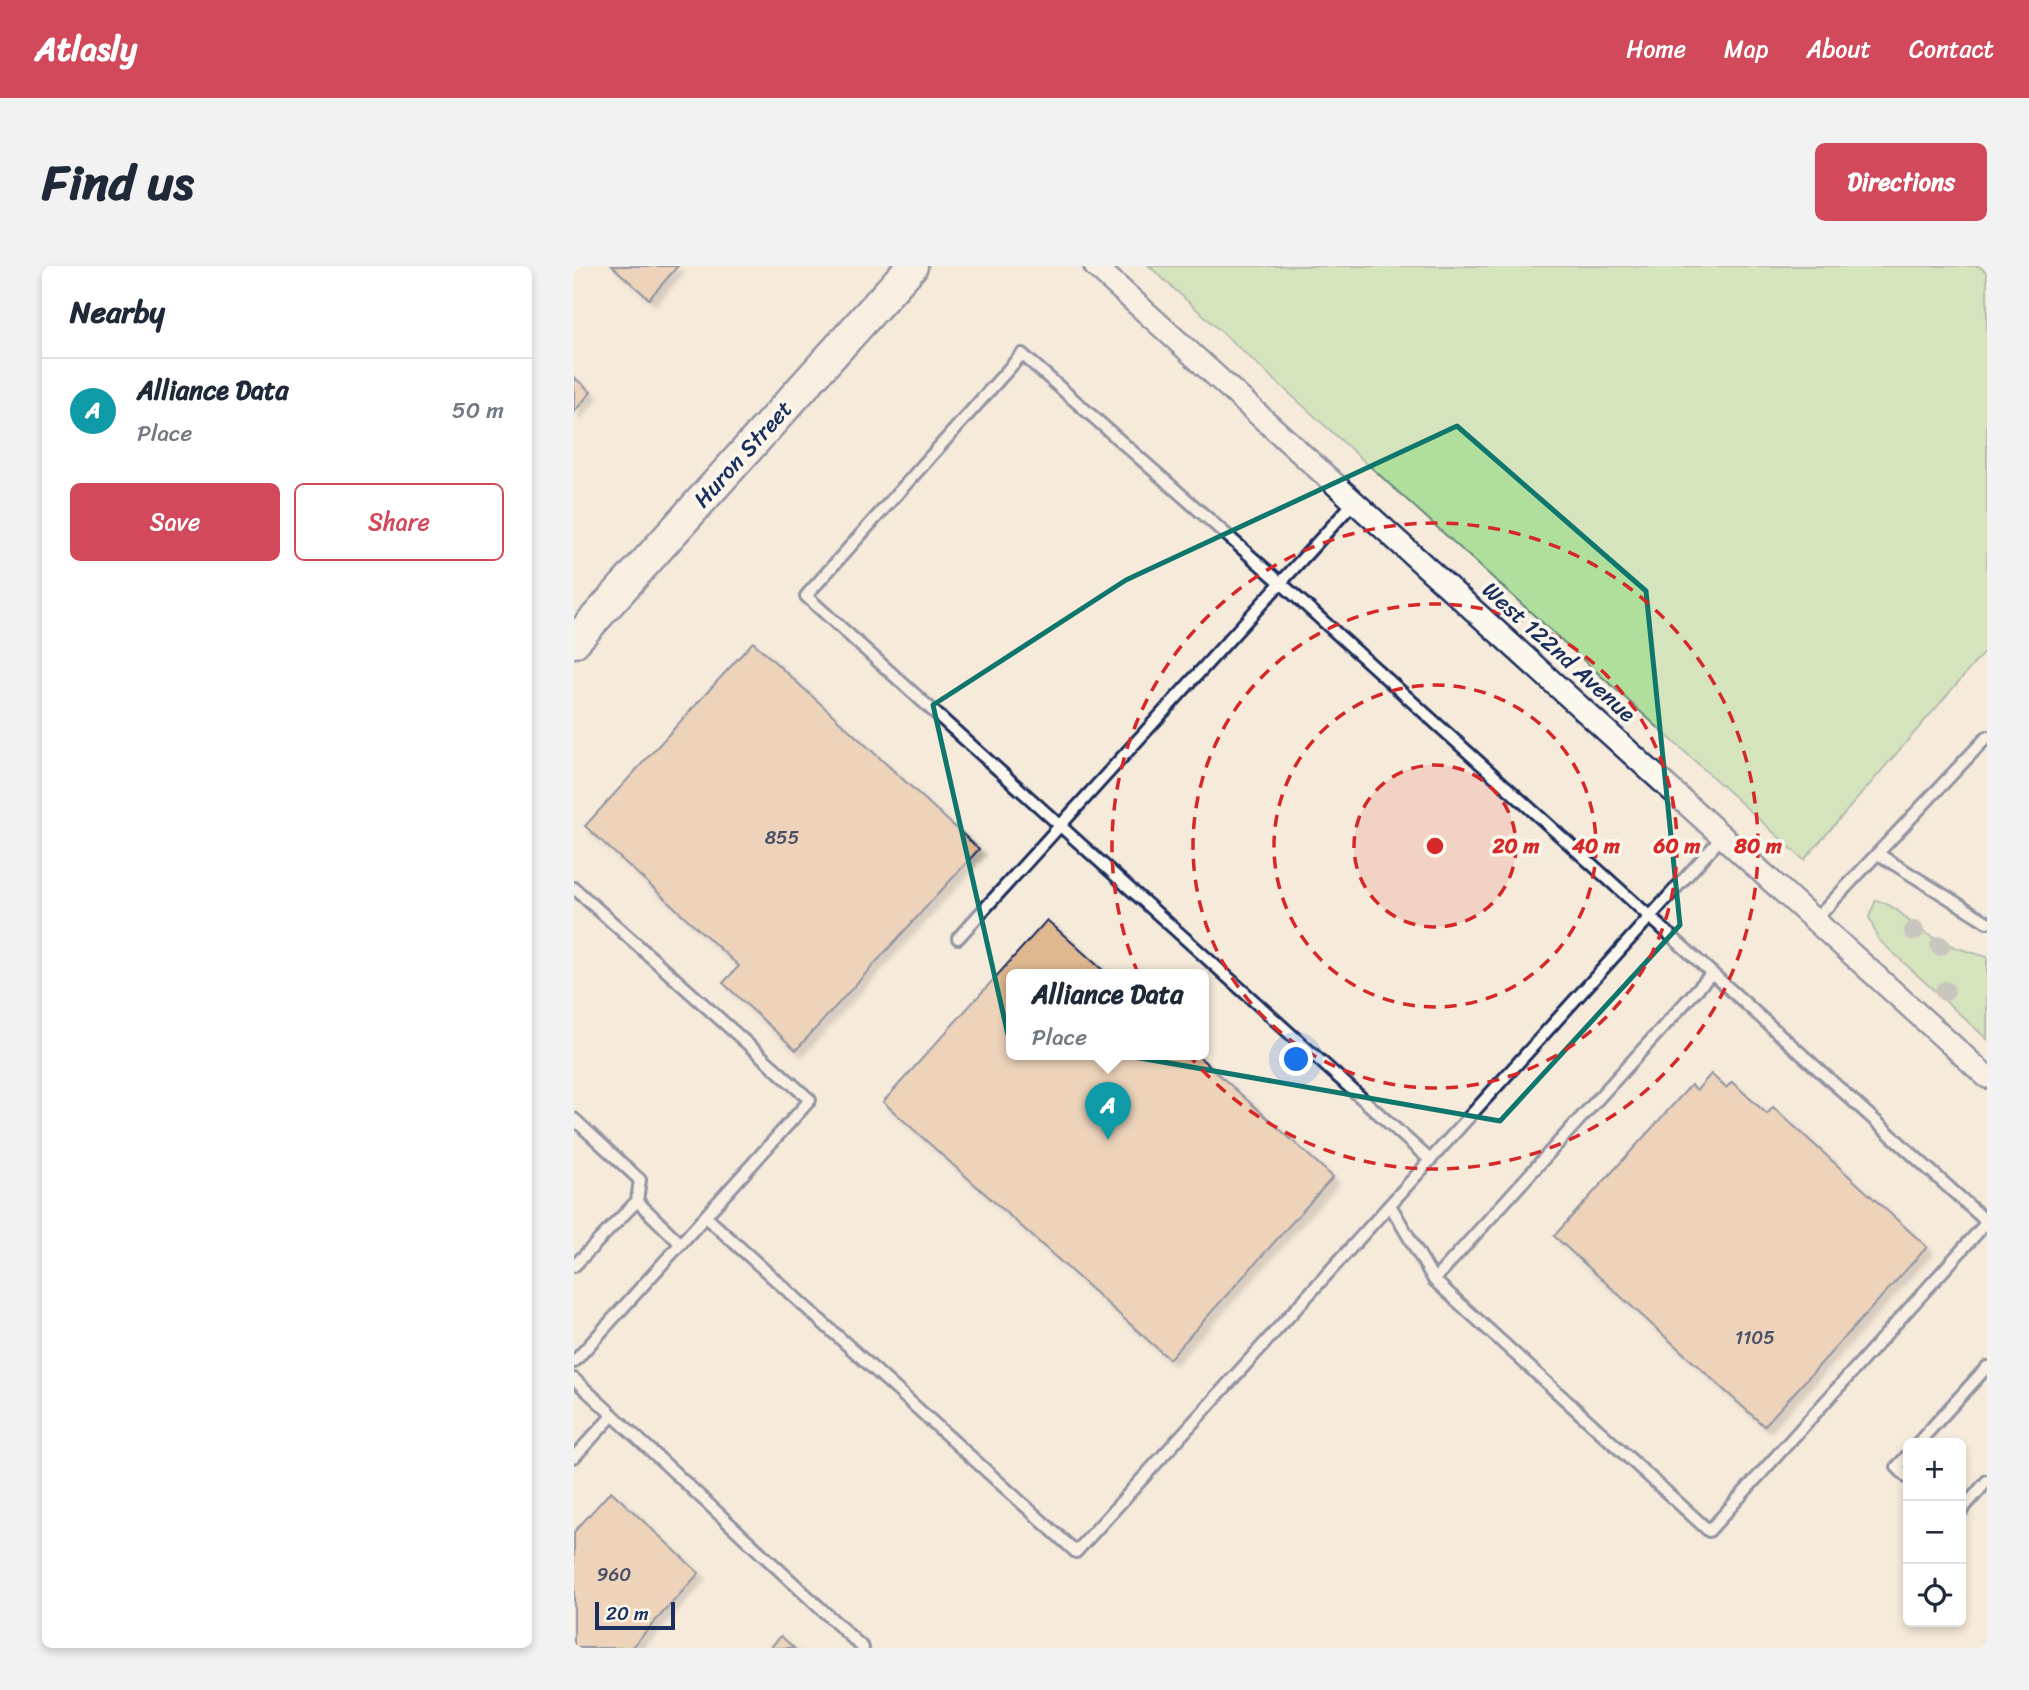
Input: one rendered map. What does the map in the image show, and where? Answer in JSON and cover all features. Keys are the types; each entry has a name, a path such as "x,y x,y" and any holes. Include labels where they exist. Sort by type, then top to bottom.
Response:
{"main road":[{"name":"Huron Street","path":"574,642 912,266"}],"street":[{"name":"West 122nd Avenue","path":"1096,266 1987,1077"}],"lane":[{"path":"1390,1205 1434,1280 1709,1531 1987,1222 1281,583 1022,354 806,596 1430,1160"},
{"path":"958,938 1355,501"},
{"path":"1815,920 1987,737"},
{"path":"706,1217 1076,1552 1723,836"},
{"path":"1878,854 1987,922"},
{"path":"574,888 810,1100 574,1362"},
{"path":"1434,1280 1712,973"},
{"path":"574,1119 640,1180 637,1201 574,1266"},
{"path":"637,1201 681,1244"},
{"path":"1923,1438 1987,1367"},
{"path":"574,1379 863,1648"},
{"path":"574,1457 613,1415"},
{"path":"1903,1460 1897,1467 1903,1473"},
{"path":"1966,1505 1987,1481"}],"highlighted area":[{"path":"1457,426 1646,591 1680,925 1500,1121 1008,1035 933,705 1126,580"}],"green space":[{"path":"1149,266 1979,266 1987,273 1987,649 1804,860"},
{"path":"1876,900 1892,907 1933,937 1987,957 1987,1039 1878,939 1869,917"}],"building":[{"path":"612,266 678,266 649,299"},
{"path":"574,377 591,392 574,412"},
{"path":"753,642 979,849 796,1050 723,983 739,966 585,826"},
{"path":"1047,920 1101,969 1006,969 1006,1060 1203,1060 1333,1177 1169,1359 883,1102"},
{"path":"1711,1074 1726,1088 1732,1082 1767,1114 1773,1107 1927,1247 1764,1426 1554,1236 1691,1085 1697,1090"},
{"path":"611,1491 699,1573 631,1648 574,1648 574,1532"},
{"path":"781,1636 794,1648 770,1648"}],"place":[{"name":"Alliance Data","path":"1108,1140"}]}
